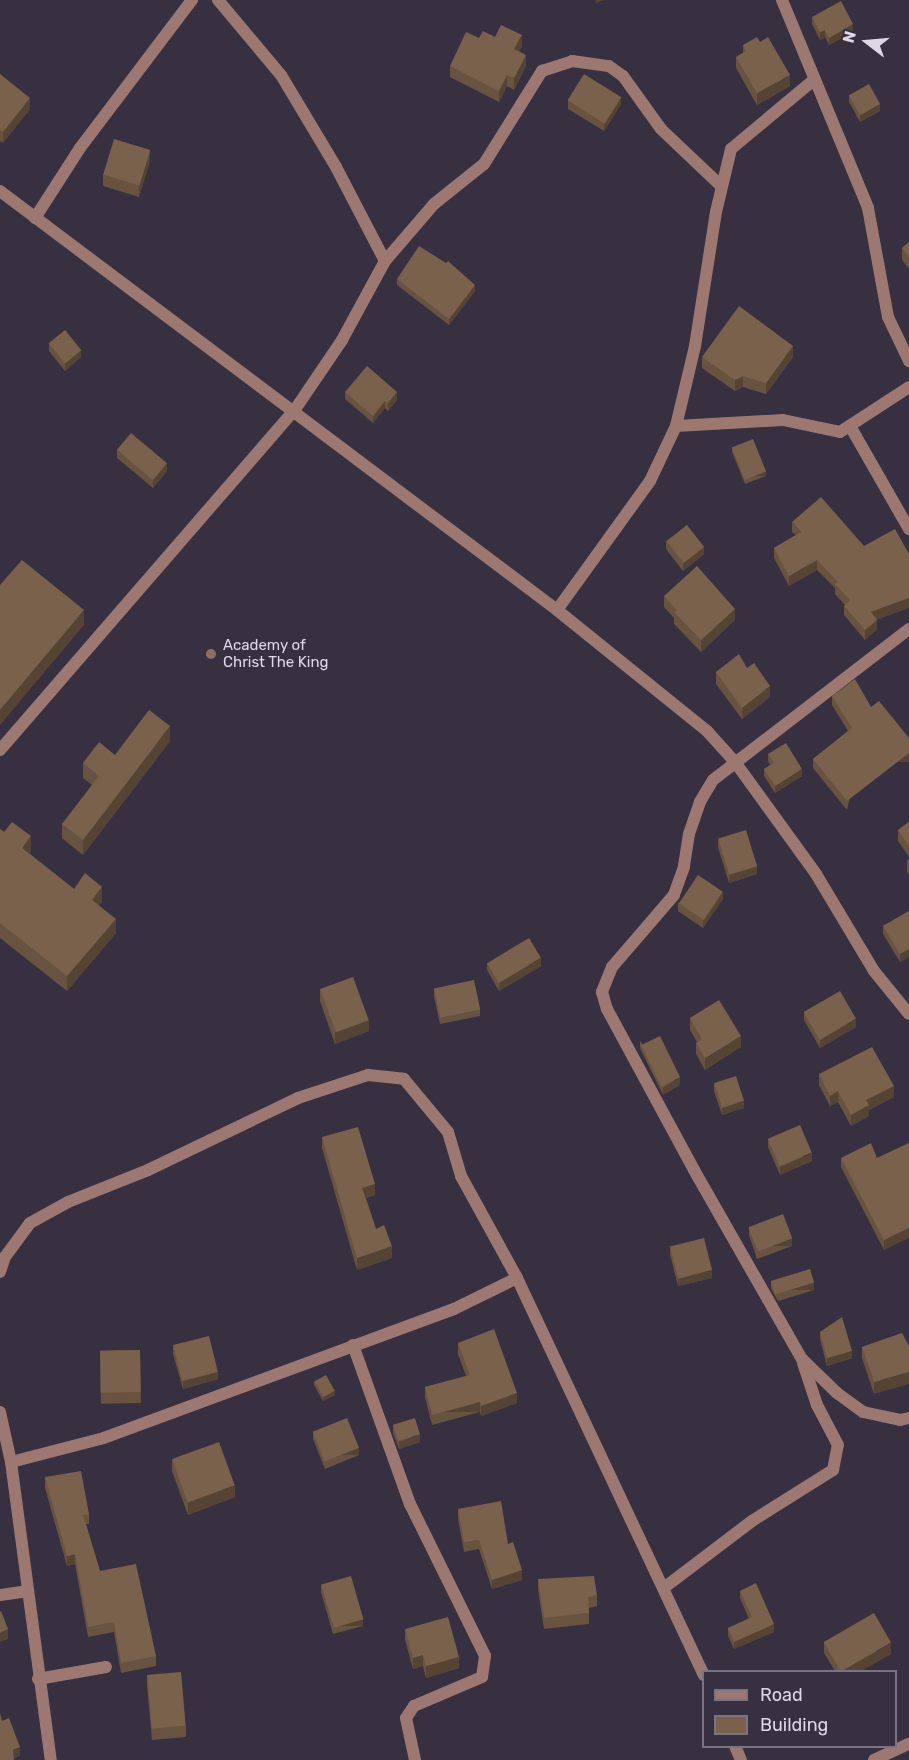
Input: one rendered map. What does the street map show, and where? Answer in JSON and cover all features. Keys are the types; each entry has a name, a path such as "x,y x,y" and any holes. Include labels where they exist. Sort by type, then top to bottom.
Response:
{"street":[{"path":"35,218 80,148 192,0"},
{"path":"218,0 281,75 336,167 385,261"},
{"path":"782,0 815,79 846,163 868,208 888,317 909,361"},
{"path":"0,750 294,411 342,340 385,261 434,204 475,174 510,127 542,71 559,63 599,63 623,76 661,129 721,186"},
{"path":"557,610 650,481 676,426 695,346 721,186 731,149 815,79"},
{"path":"0,191 557,610 707,731 735,762 816,874 874,971 909,1014"},
{"path":"676,426 783,420 840,432 909,387"},
{"path":"850,426 909,529"},
{"path":"665,1587 752,1521 833,1470 838,1445 817,1405 802,1359 683,1150 607,1009 602,992 612,967 674,895 700,802 713,780 909,629"},
{"path":"0,1272 5,1257 30,1223 68,1202 148,1170 298,1098 368,1075 404,1079 448,1132 461,1176 517,1278 665,1587 702,1670"},
{"path":"11,1462 104,1438 454,1309 517,1278"},
{"path":"353,1345 410,1504 485,1656 482,1677 414,1706 406,1718 415,1760"},
{"path":"802,1359 837,1393 863,1412 909,1418"},
{"path":"0,1413 11,1462 38,1679 51,1760"},
{"path":"0,1595 27,1591"},
{"path":"38,1679 106,1667"},
{"path":"874,1760 909,1744"}],"building":[{"path":"841,1 853,24 829,38 825,30 820,32 812,17"},
{"path":"501,25 522,35 514,49 526,55 514,78 507,75 499,91 450,66 466,32 479,38 483,31 495,37"},
{"path":"757,37 760,42 768,37 790,75 757,93 736,57 746,51 743,45"},
{"path":"0,74 30,98 3,132 0,130"},
{"path":"584,74 621,97 605,124 568,100"},
{"path":"869,84 880,104 860,115 849,95"},
{"path":"114,139 150,150 140,185 103,174"},
{"path":"909,242 909,257 902,248"},
{"path":"419,246 446,263 448,261 475,285 449,319 397,279"},
{"path":"739,306 793,346 766,383 743,376 735,380 702,357"},
{"path":"65,330 81,350 65,363 49,343"},
{"path":"367,366 397,392 388,403 385,401 373,416 345,392"},
{"path":"131,433 167,463 153,480 117,450"},
{"path":"753,439 766,471 745,480 732,448"},
{"path":"821,497 864,546 895,529 909,554 909,598 871,612 877,620 865,630 844,606 850,600 835,584 838,582 817,560 789,576 774,548 801,532 792,522"},
{"path":"687,525 704,547 684,563 667,541"},
{"path":"22,560 84,610 0,710 0,585"},
{"path":"697,566 735,609 701,640 674,612 677,610 664,596"},
{"path":"739,654 747,668 754,663 770,686 742,708 716,672"},
{"path":"855,679 871,707 879,701 909,738 909,753 847,801 813,759 852,728 832,696"},
{"path":"149,710 170,726 83,840 62,824 99,776 83,763 99,742 115,755"},
{"path":"786,743 802,769 775,786 764,769 774,763 768,754"},
{"path":"12,822 31,836 22,848 74,889 85,873 102,887 92,900 116,919 67,976 0,923 0,829 4,832"},
{"path":"909,822 909,846 898,830"},
{"path":"746,830 757,866 729,875 718,838"},
{"path":"698,875 723,892 704,920 679,903"},
{"path":"909,911 909,949 900,954 883,926"},
{"path":"529,938 541,958 499,983 487,963"},
{"path":"353,977 369,1020 336,1032 320,989"},
{"path":"474,980 480,1009 440,1018 434,989"},
{"path":"840,991 856,1019 820,1040 804,1012"},
{"path":"719,1000 741,1036 705,1058 696,1043 702,1039 690,1018"},
{"path":"660,1036 680,1077 661,1087 641,1045"},
{"path":"872,1047 894,1086 866,1100 869,1105 851,1115 838,1091 830,1096 819,1074"},
{"path":"736,1076 744,1101 722,1108 714,1083"},
{"path":"800,1125 812,1153 780,1166 768,1139"},
{"path":"358,1127 375,1184 362,1188 376,1229 384,1225 392,1246 357,1258 322,1137"},
{"path":"871,1143 877,1158 909,1143 909,1228 884,1240 841,1158"},
{"path":"783,1214 792,1238 758,1252 748,1227"},
{"path":"704,1238 712,1270 678,1278 670,1246"},
{"path":"810,1269 814,1282 775,1294 771,1281"},
{"path":"842,1317 852,1351 827,1358 820,1332"},
{"path":"494,1329 517,1393 481,1406 480,1402 432,1415 425,1387 470,1375 458,1343"},
{"path":"902,1333 909,1346 909,1372 874,1382 862,1347"},
{"path":"209,1336 218,1372 182,1381 173,1345"},
{"path":"140,1350 141,1392 101,1393 100,1351"},
{"path":"326,1375 335,1391 323,1397 315,1381"},
{"path":"347,1418 359,1448 325,1462 313,1432"},
{"path":"415,1418 420,1434 398,1441 393,1425"},
{"path":"219,1442 235,1485 188,1502 172,1459"},
{"path":"81,1471 89,1514 83,1515 100,1571 136,1564 156,1656 121,1663 114,1622 88,1627 75,1554 67,1556 45,1477"},
{"path":"501,1501 508,1544 513,1542 522,1570 492,1580 479,1540 464,1542 458,1509"},
{"path":"351,1576 363,1619 334,1628 321,1585"},
{"path":"594,1576 597,1595 588,1597 589,1613 544,1618 538,1579"},
{"path":"756,1583 774,1624 734,1642 728,1628 752,1617 740,1591"},
{"path":"0,1612 8,1629 0,1633"},
{"path":"874,1613 891,1642 840,1670 824,1642"},
{"path":"448,1617 459,1657 426,1666 423,1655 413,1658 405,1629"},
{"path":"181,1672 186,1726 152,1729 147,1675"},
{"path":"0,1713 2,1721 9,1718 20,1747 13,1750 14,1760 0,1760"}],"place":[{"name":"Academy of Christ The King","path":"211,654"}]}
